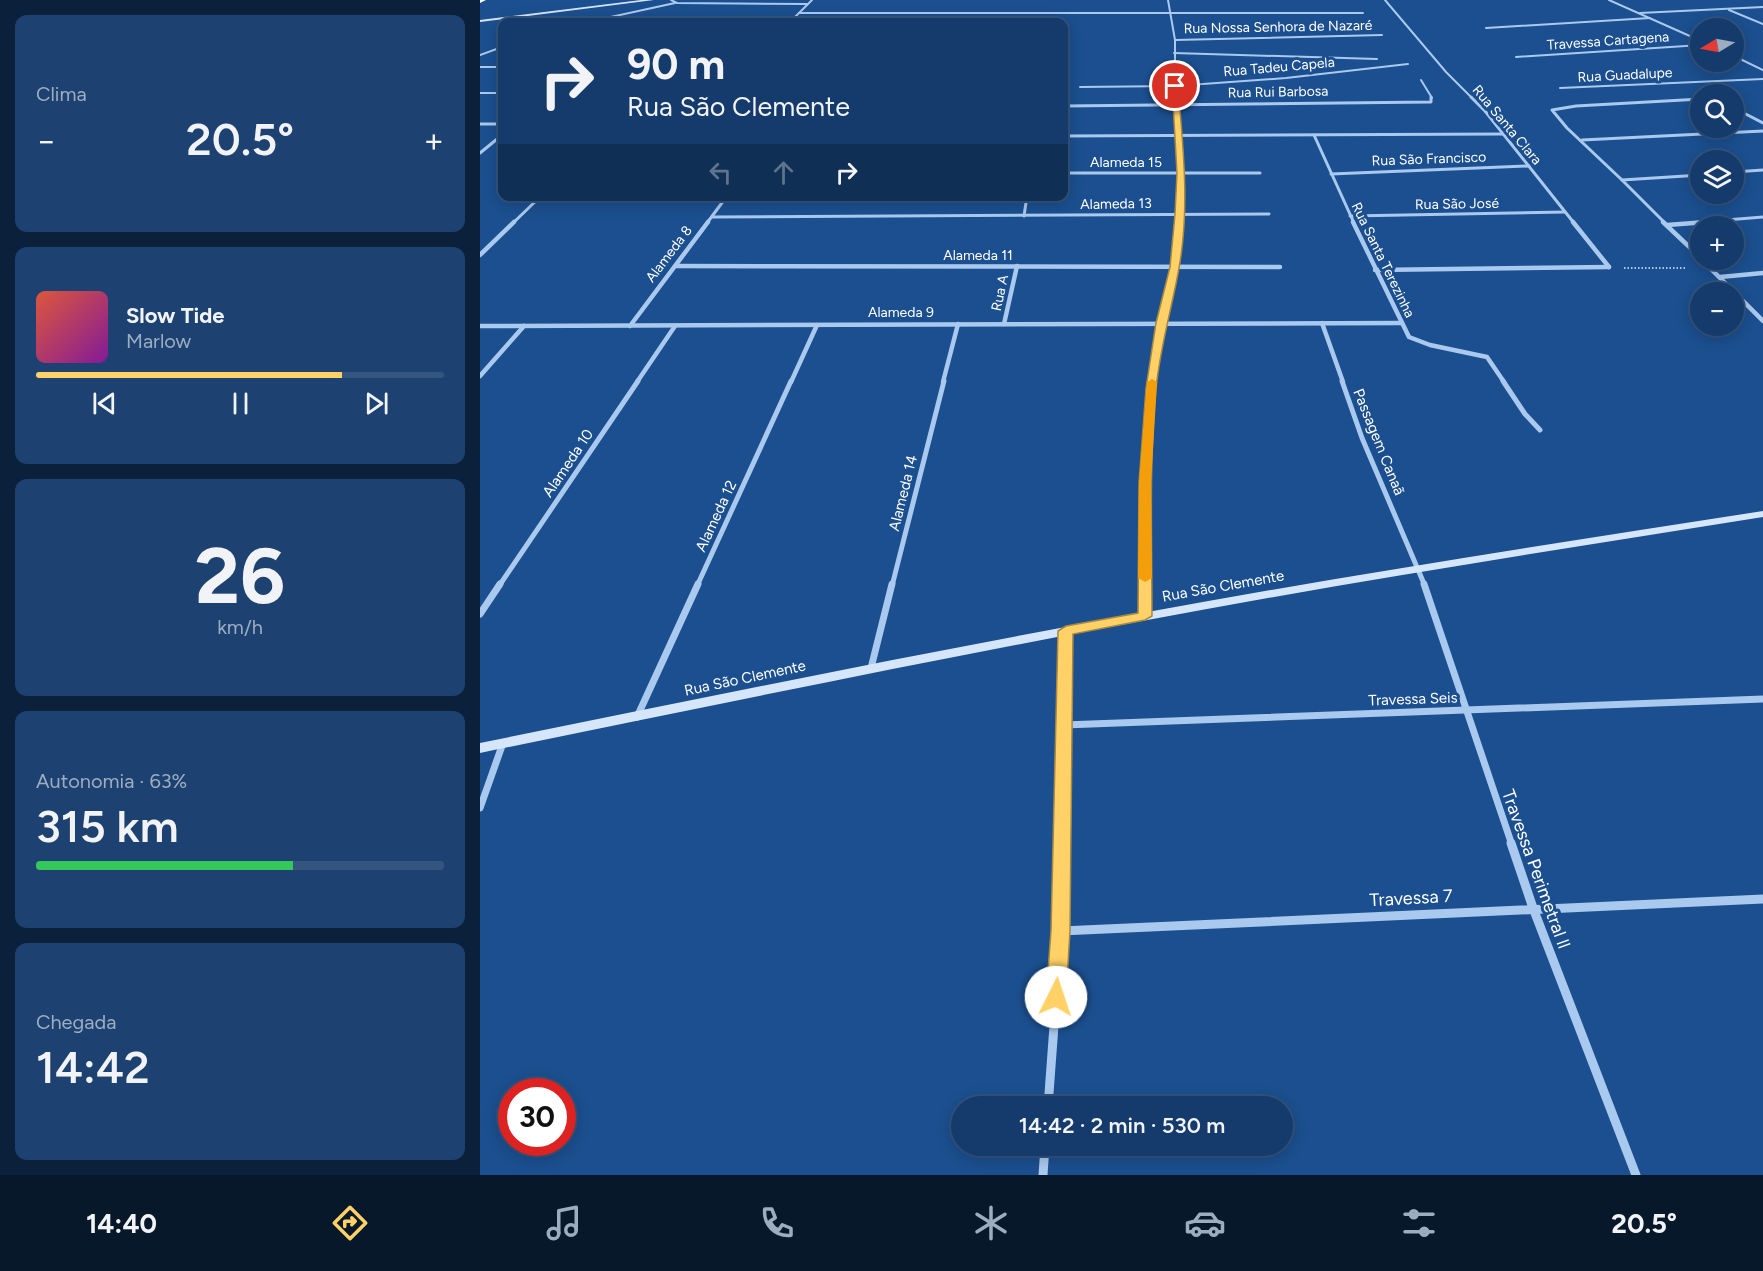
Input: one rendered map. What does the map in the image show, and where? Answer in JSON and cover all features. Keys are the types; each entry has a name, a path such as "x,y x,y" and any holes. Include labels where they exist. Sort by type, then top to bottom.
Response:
{"main road":[{"path":"480,16 618,0"},
{"path":"505,18 652,0"},
{"path":"480,21 498,19"},
{"name":"Rua São Clemente","path":"480,748 871,668 1145,616 1419,569 1761,517"}],"street":[{"path":"671,0 677,3 807,4"},
{"path":"607,18 699,0"},
{"path":"794,18 812,0"},
{"path":"1145,616 1145,483 1151,388 1161,323 1175,267 1180,214 1181,173 1175,104 1174,40 1168,0"},
{"name":"Rua Santa Clara","path":"1385,0 1503,134 1609,267"},
{"path":"1609,0 1690,38"},
{"path":"1640,13 1763,7"},
{"path":"1725,9 1763,24"},
{"path":"799,13 1363,13"},
{"path":"873,18 876,13"},
{"path":"952,18 954,14"},
{"path":"1486,27 1650,18"},
{"name":"Rua Nossa Senhora de Nazaré","path":"1174,40 1382,35"},
{"name":"Travessa Cartagena","path":"1516,57 1690,44"},
{"path":"480,56 498,49"},
{"path":"1174,53 1377,58"},
{"path":"1744,61 1763,70"},
{"name":"Rua Tadeu Capela","path":"1080,87 1175,86 1286,78 1408,64"},
{"path":"480,67 498,67"},
{"name":"Rua Guadalupe","path":"1560,88 1763,79"},
{"name":"Rua Rui Barbosa","path":"1068,106 1431,102 1432,99 1421,80"},
{"path":"480,93 498,93"},
{"path":"1690,100 1576,106 1552,110 1567,128 1582,140 1690,248"},
{"path":"1744,113 1763,123"},
{"path":"480,124 498,124"},
{"path":"1582,140 1763,131"},
{"path":"1068,136 1503,134"},
{"name":"Rua Santa Terezinha","path":"1314,135 1330,174 1408,337 1417,342 1486,357 1525,414 1540,430"},
{"path":"480,153 498,138"},
{"name":"Rua São Francisco","path":"1330,174 1529,166"},
{"path":"1744,171 1763,170"},
{"name":"Alameda 15","path":"1068,173 1260,173"},
{"path":"1622,180 1690,176"},
{"path":"480,255 536,201"},
{"name":"Alameda 8","path":"630,326 723,201"},
{"path":"1024,216 1026,201"},
{"name":"Rua São José","path":"1350,216 1565,212"},
{"name":"Alameda 13","path":"712,217 1269,214"},
{"path":"1666,225 1763,217"},
{"name":"Alameda 11","path":"676,266 1280,267"},
{"name":"Rua A","path":"1004,324 1017,266"},
{"path":"1375,270 1609,267"},
{"path":"1713,270 1763,321"},
{"path":"1720,277 1763,273"},
{"name":"Passagem Canaã","path":"1322,323 1362,438 1419,569"},
{"name":"Alameda 9","path":"480,326 1401,323"},
{"name":"Alameda 14","path":"871,668 958,324"},
{"name":"Alameda 12","path":"636,717 817,325"},
{"path":"480,376 524,326"},
{"name":"Alameda 10","path":"480,614 675,326"},
{"name":"Travessa Perimetral ll","path":"1419,569 1533,908 1636,1175"},
{"path":"1049,1096 1061,931 1066,631"},
{"name":"Travessa Seis","path":"1064,725 1763,699"},
{"path":"480,808 503,743"},
{"name":"Travessa 7","path":"1061,931 1763,899"},
{"path":"1043,1175 1044,1156"}],"path":[{"path":"1609,267 1690,267"}],"slow traffic":[{"path":"1145,578 1145,483 1152,382"}],"route":[{"path":"1056,997 1061,931 1066,631 1145,616 1145,483 1151,388 1161,323 1175,267 1180,214 1181,173 1175,86"}]}
